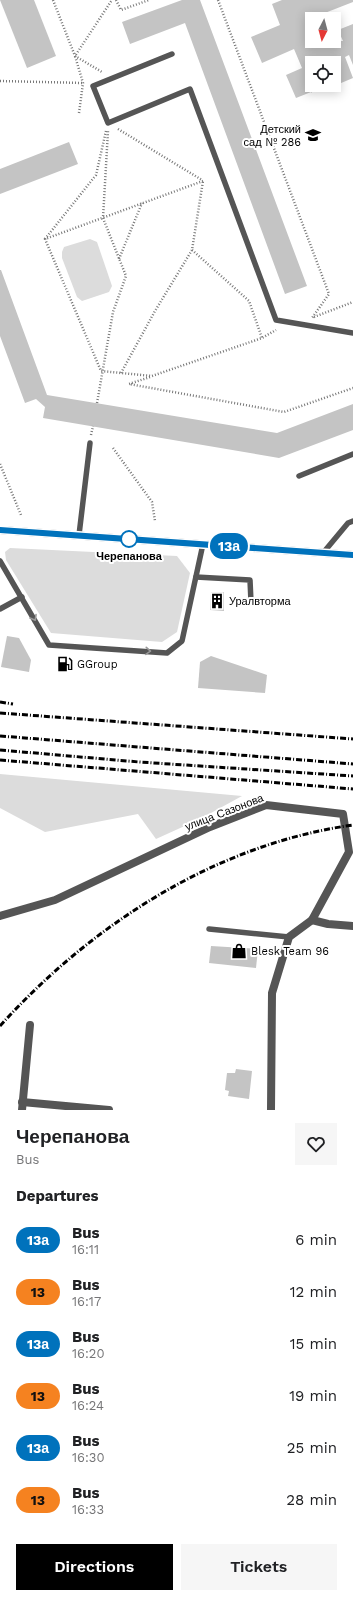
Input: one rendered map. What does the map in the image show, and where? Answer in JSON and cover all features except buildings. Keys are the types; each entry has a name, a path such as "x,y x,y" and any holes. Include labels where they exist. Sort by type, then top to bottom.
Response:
{"main road":[{"path":"0,530 353,555"}],"street":[{"name":"улица Сазонова","path":"0,916 55,900 210,827 266,805 343,814 349,852 312,920 289,937"},
{"path":"312,920 328,924 353,926"},
{"path":"271,1110 272,993 289,937"},
{"path":"30,1025 22,1106 109,1110"}],"lane":[{"path":"172,54 93,86 108,123 190,89 276,320 353,333"},
{"path":"79,535 90,443"},
{"path":"299,476 353,454"},
{"path":"323,552 348,523 353,521"},
{"path":"0,561 49,645 167,653 182,641 203,544"},
{"path":"196,577 250,580 251,602"},
{"path":"0,609 22,597"},
{"path":"209,929 289,937"}],"path":[{"path":"53,0 75,56 83,83 79,114"},
{"path":"75,56 112,0"},
{"path":"116,0 121,10 149,0"},
{"path":"218,0 329,294 311,318 353,302"},
{"path":"75,56 112,78"},
{"path":"0,81 83,83 93,86"},
{"path":"108,123 203,180"},
{"path":"97,403 101,371 113,312 126,276 103,218 108,123"},
{"path":"45,239 96,175 108,123"},
{"path":"45,239 203,180"},
{"path":"121,373 155,311 192,250 203,180"},
{"path":"119,259 142,203"},
{"path":"45,239 101,371"},
{"path":"192,250 249,301 262,338"},
{"path":"289,322 262,338 129,384 284,412 353,388"},
{"path":"101,371 152,376"},
{"path":"113,448 152,502 154,521"},
{"path":"0,464 21,515"}],"shaded area":[{"path":"90,239 97,242 112,286 109,292 82,301 77,297 62,258 62,252 64,247"},
{"path":"10,548 177,556 190,573 177,632 162,642 51,633 6,560 5,552"},
{"path":"0,774 242,796 200,819 156,839 138,814 45,832 0,808"}],"railway":[{"path":"0,702 13,704"},
{"path":"0,713 353,739"},
{"path":"0,736 353,764"},
{"path":"0,750 139,762 353,776"},
{"path":"0,760 353,789"},
{"path":"0,1026 36,989 74,955 116,923 159,895 205,870 253,850 302,835 353,825"}],"bus line":[{"name":"13а","path":"0,530 353,555"}],"place":[{"name":"Детский сад № 286","path":"313,135"},
{"name":"Черепанова","path":"129,539"},
{"name":"Уралвторма","path":"217,601"},
{"name":"GGroup","path":"65,664"},
{"name":"Blesk Team 96","path":"239,951"}]}
